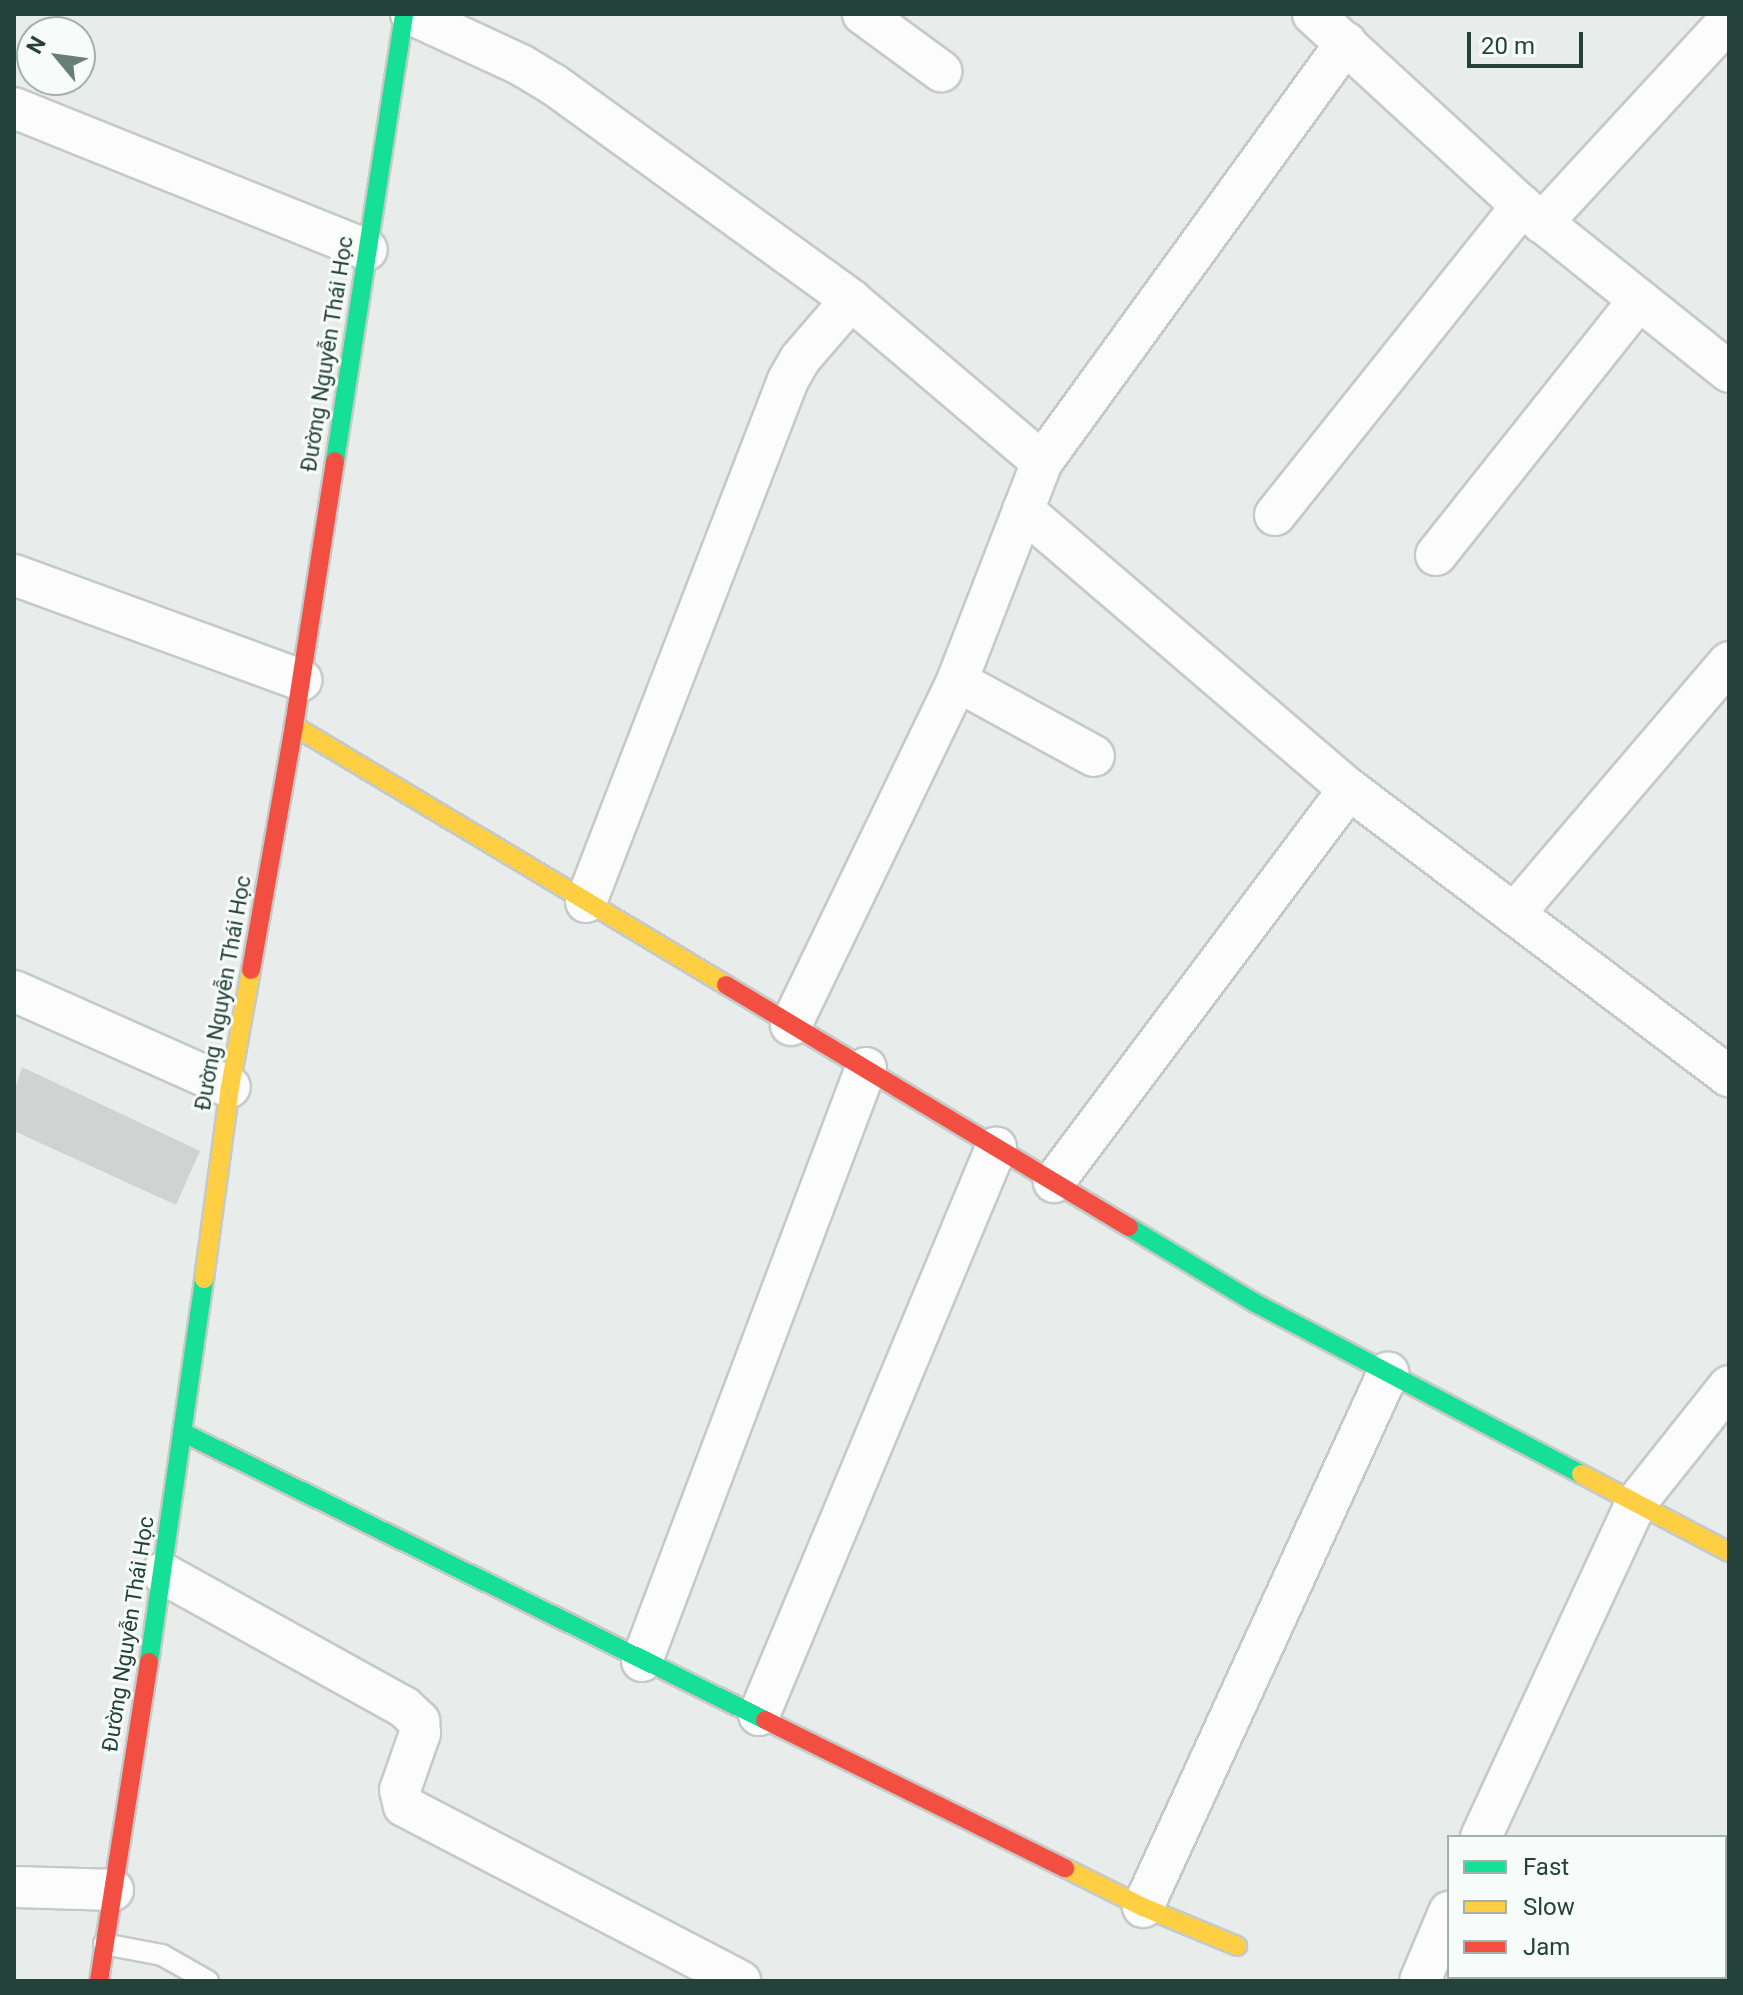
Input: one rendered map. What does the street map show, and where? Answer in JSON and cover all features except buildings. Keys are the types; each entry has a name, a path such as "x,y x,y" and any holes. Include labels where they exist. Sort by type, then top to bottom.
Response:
{"street":[{"name":"Đường Nguyễn Thái Học","path":"99,1981 184,1433 230,1087 294,726 404,14"},
{"path":"411,14 538,74 851,300 1042,462"},
{"path":"863,14 941,71"},
{"path":"1275,515 1532,214 1729,20"},
{"path":"791,1025 957,681 1042,462 1335,26 1532,214 1729,372"},
{"path":"14,108 367,250"},
{"path":"586,902 788,380 800,359 851,300"},
{"path":"1436,555 1639,300"},
{"path":"1023,510 1349,789 1729,1076"},
{"path":"14,575 301,680"},
{"path":"1514,914 1729,662"},
{"path":"957,681 1094,756"},
{"path":"294,726 1255,1303 1729,1552"},
{"path":"1054,1182 1349,789"},
{"path":"14,991 230,1087"},
{"path":"642,1661 866,1068"},
{"path":"759,1715 996,1148"},
{"path":"1143,1907 1388,1373"},
{"path":"1482,1835 1636,1503 1729,1386"},
{"path":"184,1433 1143,1907 1237,1946"},
{"path":"162,1573 404,1707 419,1721 420,1733 400,1790 404,1806 740,1981"},
{"path":"14,1887 113,1890"},
{"path":"1420,1981 1447,1917"}],"lane":[{"path":"104,1944 162,1955 208,1981"}],"traffic: fast":[{"path":"335,461 404,14"},
{"path":"1129,1227 1255,1303 1581,1474"},
{"path":"149,1662 204,1279"},
{"path":"184,1433 765,1720"}],"traffic: slow":[{"path":"294,726 726,985"},
{"path":"204,1279 230,1087 251,970"},
{"path":"1581,1474 1729,1552"},
{"path":"1065,1868 1143,1907 1237,1946"}],"traffic: jam":[{"path":"251,970 294,726 335,461"},
{"path":"726,985 1129,1227"},
{"path":"99,1981 149,1662"},
{"path":"765,1720 1065,1868"}]}
